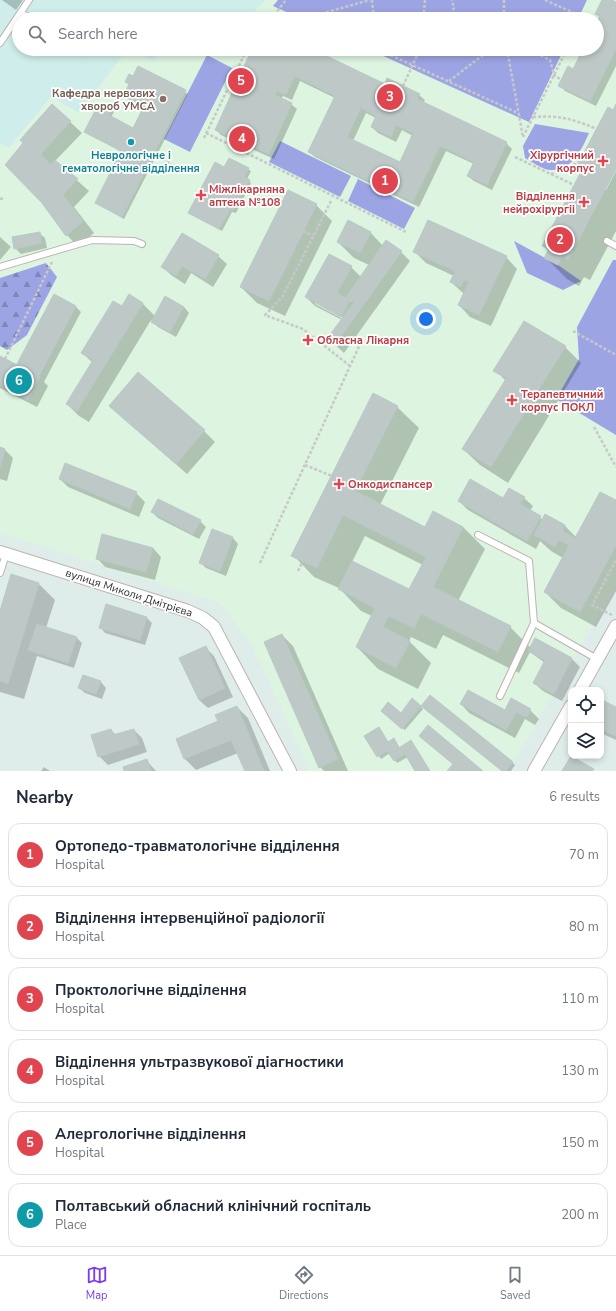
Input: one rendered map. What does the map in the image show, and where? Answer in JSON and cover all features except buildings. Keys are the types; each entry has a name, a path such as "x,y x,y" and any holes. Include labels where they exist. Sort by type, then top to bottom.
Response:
{"street":[{"name":"вулиця Миколи Дмітрієва","path":"3,553 188,611 203,618 214,627 290,771"},
{"path":"582,687 616,626"},
{"path":"534,771 568,711"}],"lane":[{"path":"22,12 29,0"},
{"path":"0,43 12,26"},
{"path":"0,267 92,240 134,241 142,244"},
{"path":"607,241 616,246"},
{"path":"478,535 529,562 534,623 500,696"},
{"path":"0,573 3,553"},
{"path":"534,623 597,659"}],"path":[{"path":"277,12 286,0"},
{"path":"331,12 371,0 373,12"},
{"path":"424,12 425,0"},
{"path":"452,0 453,12"},
{"path":"504,0 504,12"},
{"path":"545,0 572,12"},
{"path":"204,138 244,56"},
{"path":"393,56 518,113"},
{"path":"403,86 417,56"},
{"path":"449,81 482,56"},
{"path":"508,56 523,136 564,56"},
{"path":"542,56 550,60 554,75 561,80"},
{"path":"533,117 552,116 572,119 597,129"},
{"path":"206,133 406,232"},
{"path":"154,154 184,172"},
{"path":"550,174 569,170 583,155"},
{"path":"515,157 574,185"},
{"path":"0,199 5,198"},
{"path":"331,201 284,296 264,315 303,329 350,366"},
{"path":"303,231 313,236"},
{"path":"5,358 57,251"},
{"path":"573,331 616,355"},
{"path":"260,563 362,340"},
{"path":"594,427 616,468"},
{"path":"306,465 332,476"},
{"path":"616,560 592,605 616,618"},
{"path":"298,571 303,562"}],"shaded area":[{"path":"0,0 266,0 253,12 12,12 12,56 122,56 79,113 51,97 8,148 0,143"},
{"name":"Обласна Лікарня","path":"266,0 616,0 616,585 509,771 310,771 250,642 220,603 0,533 0,143 9,148 51,97 79,113 122,56 142,56 154,61 156,56 604,56 604,12 253,12"},
{"path":"142,56 156,56 154,61"}],"green space":[{"path":"278,0 587,0 581,12 286,12 273,6"},
{"path":"206,56 232,68 190,152 164,139"},
{"path":"383,56 561,56 529,122"},
{"path":"535,124 589,133 583,146 570,163 565,167 548,170 525,158 523,146"},
{"path":"280,141 351,176 340,197 269,162"},
{"path":"358,179 415,208 404,229 348,201"},
{"path":"514,241 558,265 581,281 563,290 527,273"},
{"path":"613,260 616,260 616,435 556,399 579,359 577,327"},
{"path":"46,263 57,277 27,335 7,350 0,346 0,278"}],"place":[{"name":"Алергологічне відділення","path":"241,81"},
{"name":"Проктологічне відділення","path":"390,97"},
{"name":"Кафедра нервових хвороб УМСА","path":"163,99"},
{"name":"Відділення ультразвукової діагностики","path":"242,139"},
{"name":"Неврологічне і гематологічне відділення","path":"131,142"},
{"name":"Хірургічний корпус","path":"603,161"},
{"name":"Ортопедо-травматологічне відділення","path":"385,181"},
{"name":"Міжлікарняна аптека №108","path":"201,195"},
{"name":"Відділення нейрохірургіі","path":"584,202"},
{"name":"Відділення інтервенційної радіології","path":"560,240"},
{"name":"Обласна Лікарня","path":"308,340"},
{"name":"Полтавський обласний клінічний госпіталь","path":"19,381"},
{"name":"Терапевтичний корпус ПОКЛ","path":"512,400"},
{"name":"Онкодиспансер","path":"339,484"}]}
